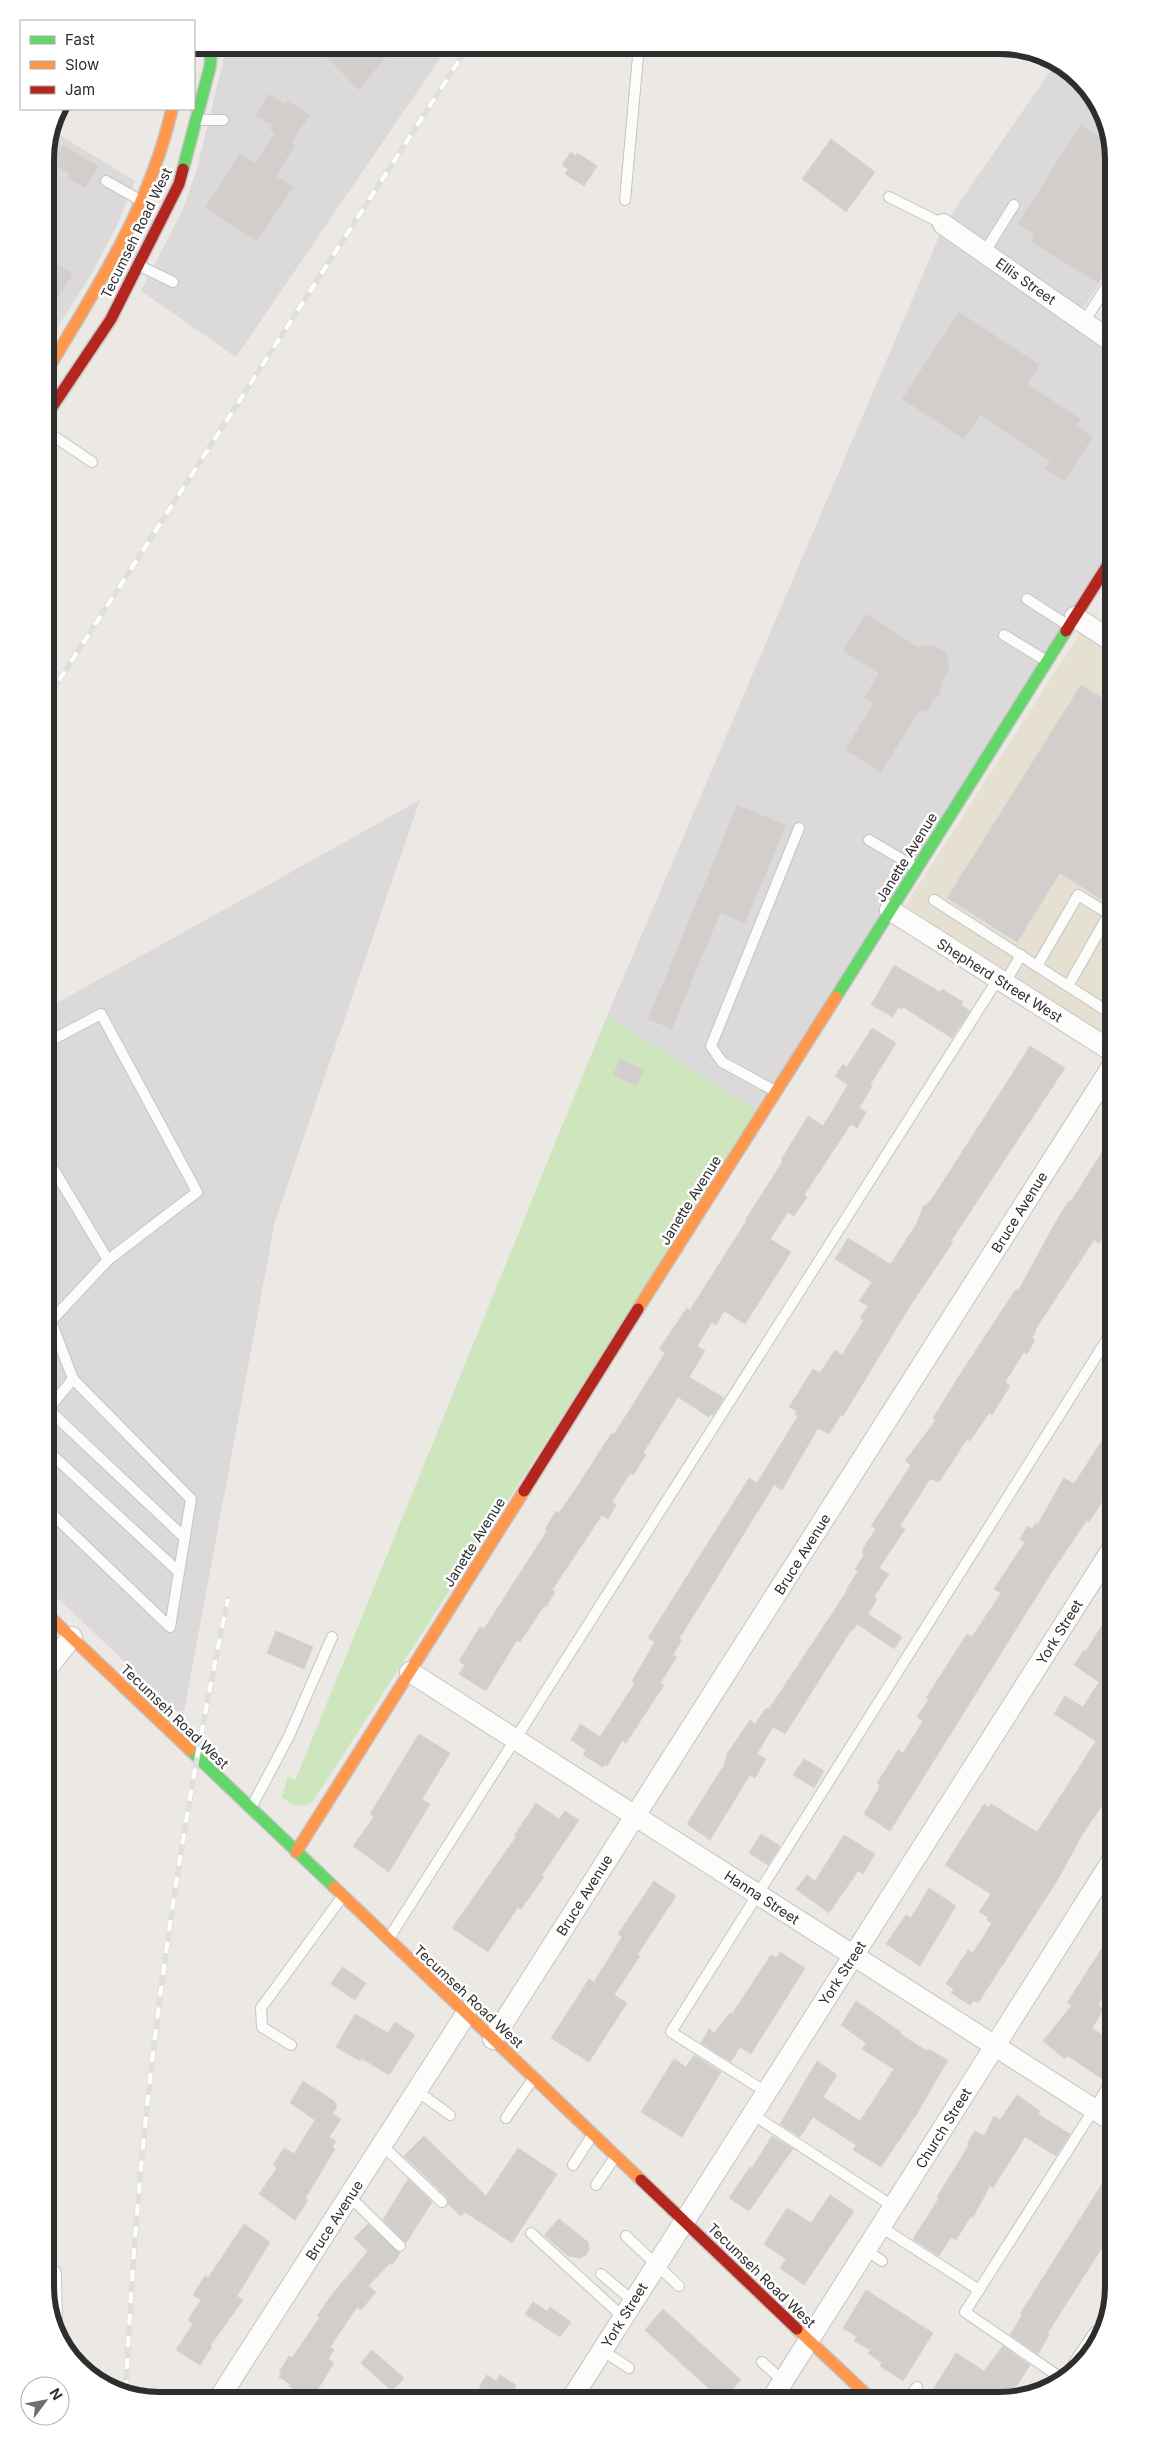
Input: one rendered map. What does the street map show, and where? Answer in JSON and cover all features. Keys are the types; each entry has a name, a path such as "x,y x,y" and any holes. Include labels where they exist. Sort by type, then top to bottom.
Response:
{"main road":[{"name":"Tecumseh Road West","path":"54,404 111,319 179,184 210,67 211,54"},
{"name":"Tecumseh Road West","path":"54,351 105,276 152,178 172,110"},
{"name":"Janette Avenue","path":"296,1852 1105,569"},
{"name":"Tecumseh Road West","path":"54,1621 342,1897 864,2392"}],"street":[{"name":"Ellis Street","path":"943,224 1105,337"},
{"path":"1072,622 1105,637"},
{"name":"Shepherd Street West","path":"890,910 1105,1047"},
{"name":"Bruce Avenue","path":"493,2039 1105,1076"},
{"name":"York Street","path":"576,2392 1105,1560"},
{"path":"54,1660 72,1637"},
{"name":"Hanna Street","path":"410,1672 1105,2117"},
{"name":"Church Street","path":"778,2389 809,2340 874,2255 881,2226 1105,1872"},
{"name":"Bruce Avenue","path":"223,2392 466,2014"}],"lane":[{"path":"625,200 638,54"},
{"path":"196,120 223,120"},
{"path":"106,181 141,201"},
{"path":"889,197 943,224"},
{"path":"984,253 1014,205"},
{"path":"138,265 173,282"},
{"path":"1084,322 1105,289"},
{"path":"54,436 92,462"},
{"path":"1027,599 1072,622"},
{"path":"1004,635 1048,661"},
{"path":"776,1091 722,1062 711,1046 799,828"},
{"path":"869,840 917,868"},
{"path":"1037,966 1078,895 1105,911"},
{"path":"934,900 1105,1010"},
{"path":"1068,986 1105,920"},
{"path":"388,1940 1001,981 1021,955"},
{"path":"54,1039 101,1014 197,1192 108,1260 54,1319"},
{"path":"54,1170 108,1260"},
{"path":"54,1335 73,1379 191,1499 170,1627 54,1516"},
{"path":"766,2092 671,2032 1105,1343"},
{"path":"54,1403 73,1379"},
{"path":"54,1414 185,1538"},
{"path":"54,1457 179,1572"},
{"path":"251,1809 288,1736 332,1637"},
{"path":"291,2045 262,2027 262,2008 342,1897"},
{"path":"506,2118 534,2078"},
{"path":"417,2091 450,2115"},
{"path":"1057,2375 965,2312 1105,2092"},
{"path":"752,2114 894,2207"},
{"path":"573,2165 593,2134"},
{"path":"382,2145 442,2202"},
{"path":"596,2185 616,2156"},
{"path":"349,2196 400,2246"},
{"path":"881,2226 979,2290"},
{"path":"531,2233 628,2309"},
{"path":"626,2236 679,2286"},
{"path":"601,2274 628,2309"},
{"path":"602,2350 629,2368"},
{"path":"762,2362 778,2389"},
{"path":"913,2392 917,2386"}],"shaded area":[{"path":"225,54 443,54 236,357 141,291 183,209 197,169"},
{"path":"1053,68 1059,71 1084,95 1091,106 1102,132 1104,145 1105,275 1083,309 1105,324 1105,561 759,1112 607,1016 944,225"},
{"path":"57,133 135,181 118,223 91,275 54,333 54,152"},
{"path":"1080,633 1105,649 1105,1037 904,908"},
{"path":"420,800 275,1221 183,1717 54,1595 54,1005"}],"green space":[{"path":"607,1016 759,1112 314,1800 301,1806 294,1805 282,1797 288,1776 295,1781"}],"building":[{"path":"324,54 388,54 359,90"},
{"path":"269,94 285,104 288,101 310,115 291,143 295,145 276,176 293,187 257,241 205,208 240,153 255,163 275,133 270,129 272,125 256,115"},
{"path":"1080,125 1103,139 1105,159 1105,271 1098,283 1030,241 1034,234 1018,224"},
{"path":"831,139 875,172 846,212 802,179"},
{"path":"63,145 98,166 85,188 67,178 70,174 54,164 54,160"},
{"path":"571,152 576,156 577,153 597,166 584,186 565,174 568,169 562,165"},
{"path":"54,262 73,274 54,304"},
{"path":"959,312 1040,365 1027,384 1081,419 1076,426 1093,437 1064,481 1045,469 1050,461 980,415 964,439 902,399"},
{"path":"866,614 918,647 933,645 945,652 948,658 949,669 941,682 940,694 931,701 931,706 927,711 919,711 881,772 845,750 874,703 864,698 879,673 843,651"},
{"path":"1081,685 1105,700 1105,893 1101,899 1060,873 1017,942 947,898"},
{"path":"737,805 786,825 745,923 720,913 672,1029 648,1019"},
{"path":"894,965 940,992 942,989 963,1002 961,1005 970,1011 952,1038 903,1007 902,1009 898,1007 893,1017 871,1005"},
{"path":"872,1028 896,1043 870,1085 872,1086 859,1108 866,1112 857,1128 851,1124 804,1195 807,1197 794,1216 788,1212 770,1239 791,1252 745,1324 724,1311 716,1325 712,1322 697,1346 705,1351 689,1377 724,1398 713,1415 711,1414 709,1417 678,1397 643,1453 646,1455 633,1475 630,1473 612,1502 616,1505 608,1519 602,1515 552,1590 555,1592 546,1607 544,1606 520,1642 517,1640 486,1691 459,1674 465,1665 459,1661 480,1627 484,1629 547,1531 545,1529 556,1511 559,1513 611,1434 614,1434 629,1411 665,1353 659,1349 687,1308 690,1310 783,1161 781,1160 808,1116 823,1126 848,1085 835,1076 843,1064 847,1067"},
{"path":"1030,1046 1065,1068 951,1241 953,1242 910,1306 843,1416 841,1415 829,1434 818,1428 782,1490 774,1485 679,1639 682,1640 673,1655 677,1657 660,1683 664,1685 626,1743 622,1741 607,1766 604,1764 603,1767 583,1755 586,1750 571,1740 580,1724 600,1737 633,1686 635,1682 632,1681 655,1642 648,1638 749,1478 757,1483 798,1416 795,1414 797,1411 789,1407 813,1369 820,1373 835,1350 842,1355 864,1320 860,1318 868,1306 859,1301 872,1282 835,1259 848,1238 890,1264 892,1262 917,1223 924,1205 926,1206 932,1199"},
{"path":"620,1059 644,1070 637,1086 613,1075"},
{"path":"1105,1148 1105,1234 1099,1243 1094,1240 1035,1330 1032,1338 1035,1340 1027,1354 1024,1352 1005,1382 1010,1386 992,1415 989,1413 970,1441 967,1439 939,1482 930,1479 900,1526 905,1529 879,1568 889,1574 874,1597 877,1599 868,1614 902,1637 894,1649 857,1624 851,1630 785,1734 773,1727 757,1754 766,1759 755,1778 750,1775 710,1840 687,1824 724,1765 727,1754 750,1720 755,1724 766,1708 769,1709 847,1591 858,1571 855,1569 864,1555 862,1553 864,1547 876,1529 871,1526 911,1465 905,1461 936,1420 933,1418 1016,1289 1018,1291 1058,1218 1068,1202 1072,1200"},
{"path":"1105,1436 1105,1497 1053,1570 890,1831 864,1814 878,1790 880,1785 877,1783 898,1750 903,1753 923,1721 917,1717 929,1699 926,1698 967,1634 972,1637 1001,1593 994,1589 1025,1542 1020,1539 1028,1526 1032,1529 1036,1523 1038,1524 1064,1478 1074,1484"},
{"path":"1105,1620 1105,1801 1083,1833 1057,1881 978,2003 974,2000 970,2005 951,1993 954,1989 946,1984 968,1950 973,1953 992,1923 987,1920 988,1917 979,1912 991,1894 945,1865 984,1804 989,1807 991,1804 1037,1832 1096,1741 1054,1714 1065,1696 1083,1707 1099,1682 1074,1665 1084,1650 1086,1651"},
{"path":"276,1631 313,1647 304,1669 267,1653"},
{"path":"419,1734 450,1753 422,1799 430,1804 389,1872 353,1846 374,1817 370,1814"},
{"path":"804,1759 824,1771 814,1788 793,1775"},
{"path":"536,1803 559,1819 565,1811 579,1820 542,1875 544,1877 521,1909 518,1907 488,1952 452,1928 516,1837 514,1836"},
{"path":"761,1834 780,1846 768,1865 749,1853"},
{"path":"844,1835 875,1854 863,1874 858,1871 829,1913 796,1889 807,1875 815,1881"},
{"path":"654,1881 676,1896 637,1955 640,1956 614,1995 627,2003 589,2062 551,2038 589,1979 594,1982 622,1937 618,1934"},
{"path":"929,1888 956,1906 920,1966 886,1944 906,1915 911,1918"},
{"path":"1105,1944 1105,1994 1098,2005 1104,2009 1092,2028 1105,2037 1104,2080 1068,2056 1065,2059 1043,2041 1072,2005 1067,2003"},
{"path":"780,1952 805,1968 751,2054 740,2047 731,2062 701,2043 709,2029 714,2033 730,2013 732,2014 771,1955 776,1958"},
{"path":"342,1967 366,1983 355,2000 331,1984"},
{"path":"856,2001 901,2032 900,2034 927,2051 928,2049 948,2060 916,2115 881,2167 853,2150 856,2145 813,2117 800,2137 780,2124 817,2061 837,2075 823,2097 860,2121 894,2069 862,2049 866,2043 841,2025"},
{"path":"355,2014 388,2033 395,2022 415,2035 389,2075 361,2058 360,2061 336,2047"},
{"path":"694,2055 721,2072 682,2137 641,2112 674,2059 686,2067"},
{"path":"303,2081 334,2101 337,2107 332,2114 341,2119 329,2137 336,2141 332,2147 335,2149 305,2199 308,2200 295,2220 259,2194 277,2168 273,2165 284,2148 294,2154 315,2120 290,2103"},
{"path":"1017,2095 1040,2111 1038,2114 1070,2134 1056,2156 1025,2137 993,2188 990,2186 973,2217 971,2216 956,2240 951,2237 939,2256 913,2239 939,2198 937,2197 969,2145 967,2144 975,2131 984,2136 994,2116 1000,2120"},
{"path":"424,2136 486,2196 518,2148 557,2174 512,2243 465,2212 461,2216 448,2204 447,2197 404,2156"},
{"path":"772,2136 793,2149 749,2211 729,2198 750,2167 752,2168"},
{"path":"408,2179 432,2202 406,2243 383,2220"},
{"path":"1105,2179 1105,2243 1047,2334 1049,2335 1038,2354 1010,2335 1022,2315 1020,2314"},
{"path":"830,2195 854,2211 804,2285 780,2268 786,2259 764,2244 787,2208 811,2223"},
{"path":"559,2219 588,2242 589,2249 586,2255 580,2258 568,2256 544,2235"},
{"path":"244,2224 270,2242 237,2296 243,2300 210,2346 212,2347 200,2365 176,2350 193,2324 188,2320 201,2300 193,2295 205,2276 208,2278"},
{"path":"368,2224 400,2253 392,2265 390,2263 368,2286 376,2292 361,2310 357,2307 330,2347 334,2350 328,2359 334,2363 316,2392 298,2392 279,2377 281,2373 279,2372 289,2356 292,2358 320,2317 317,2316 331,2296 368,2251 354,2238"},
{"path":"866,2290 933,2333 903,2381 880,2366 882,2363 868,2353 870,2350 854,2341 857,2337 843,2328"},
{"path":"533,2302 547,2311 550,2307 571,2322 560,2337 525,2314"},
{"path":"663,2309 741,2380 730,2392 713,2392 645,2330"},
{"path":"1003,2346 1030,2365 1013,2391 932,2392 956,2353 984,2371"},
{"path":"372,2350 404,2378 392,2391 361,2363"},
{"path":"487,2375 496,2381 500,2375 516,2385 514,2388 520,2392 487,2392 479,2387"}],"railway":[{"path":"54,688 463,54"},
{"path":"126,2387 131,2291 139,2192 160,1993 190,1795 228,1599"}],"traffic: fast":[{"path":"183,169 210,67 211,54"},
{"path":"836,997 1066,631"},
{"path":"190,1750 334,1887"}],"traffic: slow":[{"path":"54,359 84,309 136,213 162,145 172,110"},
{"path":"638,1309 836,997"},
{"path":"296,1852 524,1491"},
{"path":"54,1621 190,1750"},
{"path":"334,1887 641,2180"},
{"path":"797,2329 864,2392"}],"traffic: jam":[{"path":"54,404 111,319 179,184 183,169"},
{"path":"1066,631 1105,569"},
{"path":"524,1491 638,1309"},
{"path":"641,2180 797,2329"}]}
